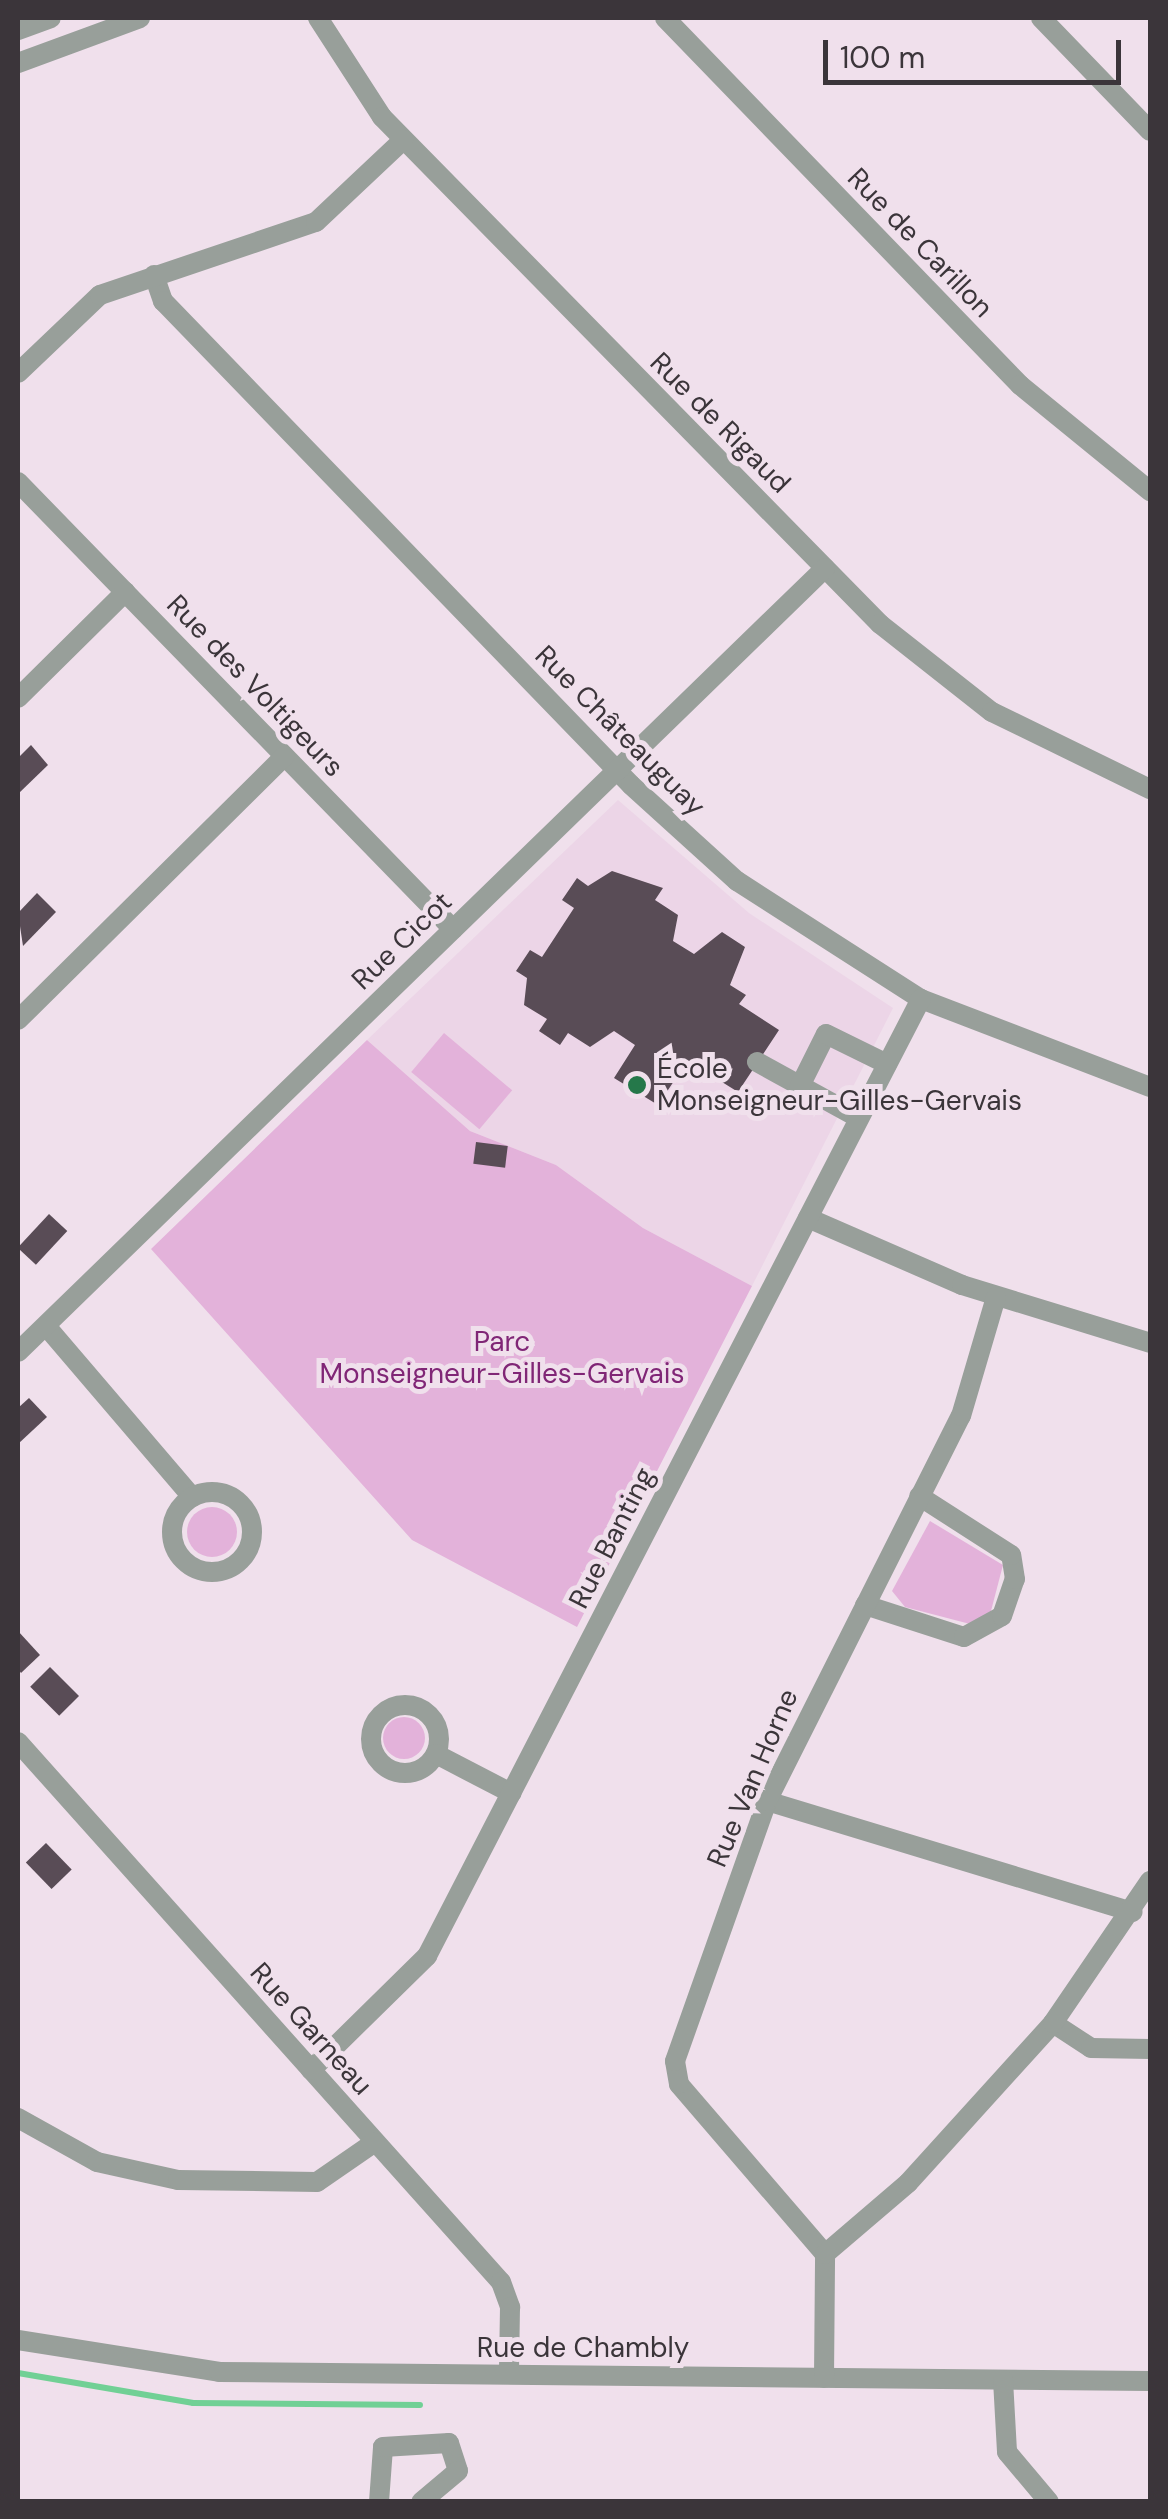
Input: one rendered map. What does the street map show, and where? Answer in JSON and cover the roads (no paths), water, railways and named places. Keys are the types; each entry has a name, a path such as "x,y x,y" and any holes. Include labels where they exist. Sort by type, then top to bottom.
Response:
{"street":[{"path":"18,30 50,18"},
{"path":"18,63 140,18"},
{"name":"Rue de Rigaud","path":"318,18 347,73 403,140 824,568 973,699 1150,789"},
{"name":"Rue de Carillon","path":"665,18 1020,385 1150,491"},
{"path":"1041,18 1150,131"},
{"path":"18,373 93,300 154,276 308,227 403,140"},
{"name":"Rue Châteauguay","path":"154,276 163,301 617,771 752,893 920,999 1150,1087"},
{"name":"Rue des Voltigeurs","path":"18,482 453,929"},
{"name":"Rue Cicot","path":"18,1352 824,568"},
{"path":"18,698 125,592"},
{"path":"18,1020 285,756"},
{"name":"Rue Banting","path":"311,2070 420,1967 920,999"},
{"path":"799,1088 826,1034 888,1064"},
{"path":"757,1062 860,1118"},
{"path":"808,1218 996,1297 1150,1342"},
{"name":"Rue Van Horne","path":"825,2254 675,2073 767,1802 966,1404 996,1297"},
{"path":"46,1326 192,1497"},
{"path":"230,1496 249,1515 252,1542 237,1564 200,1571 179,1556 174,1519 192,1497 230,1496"},
{"path":"865,1604 964,1637 984,1634 1002,1616 1015,1579 1011,1556 919,1496"},
{"name":"Rue Garneau","path":"18,1742 504,2288 510,2374"},
{"path":"436,1754 511,1794"},
{"path":"767,1802 1132,1912"},
{"path":"824,2378 825,2254 908,2183 1053,2024 1150,1881"},
{"path":"1053,2024 1090,2048 1150,2049"},
{"path":"18,2118 84,2157 178,2180 317,2182 375,2142"},
{"name":"Rue de Chambly","path":"18,2340 186,2369 1150,2381"},
{"path":"1002,2380 1007,2452 1048,2502"},
{"path":"379,2502 383,2447 449,2443 458,2472 421,2502"}],"waterway":[{"path":"18,2373 193,2403 420,2405"}],"place":[{"name":"École Monseigneur-Gilles-Gervais","path":"637,1085"}],"park label":[{"name":"Parc Monseigneur-Gilles-Gervais","path":"502,1358"}]}
